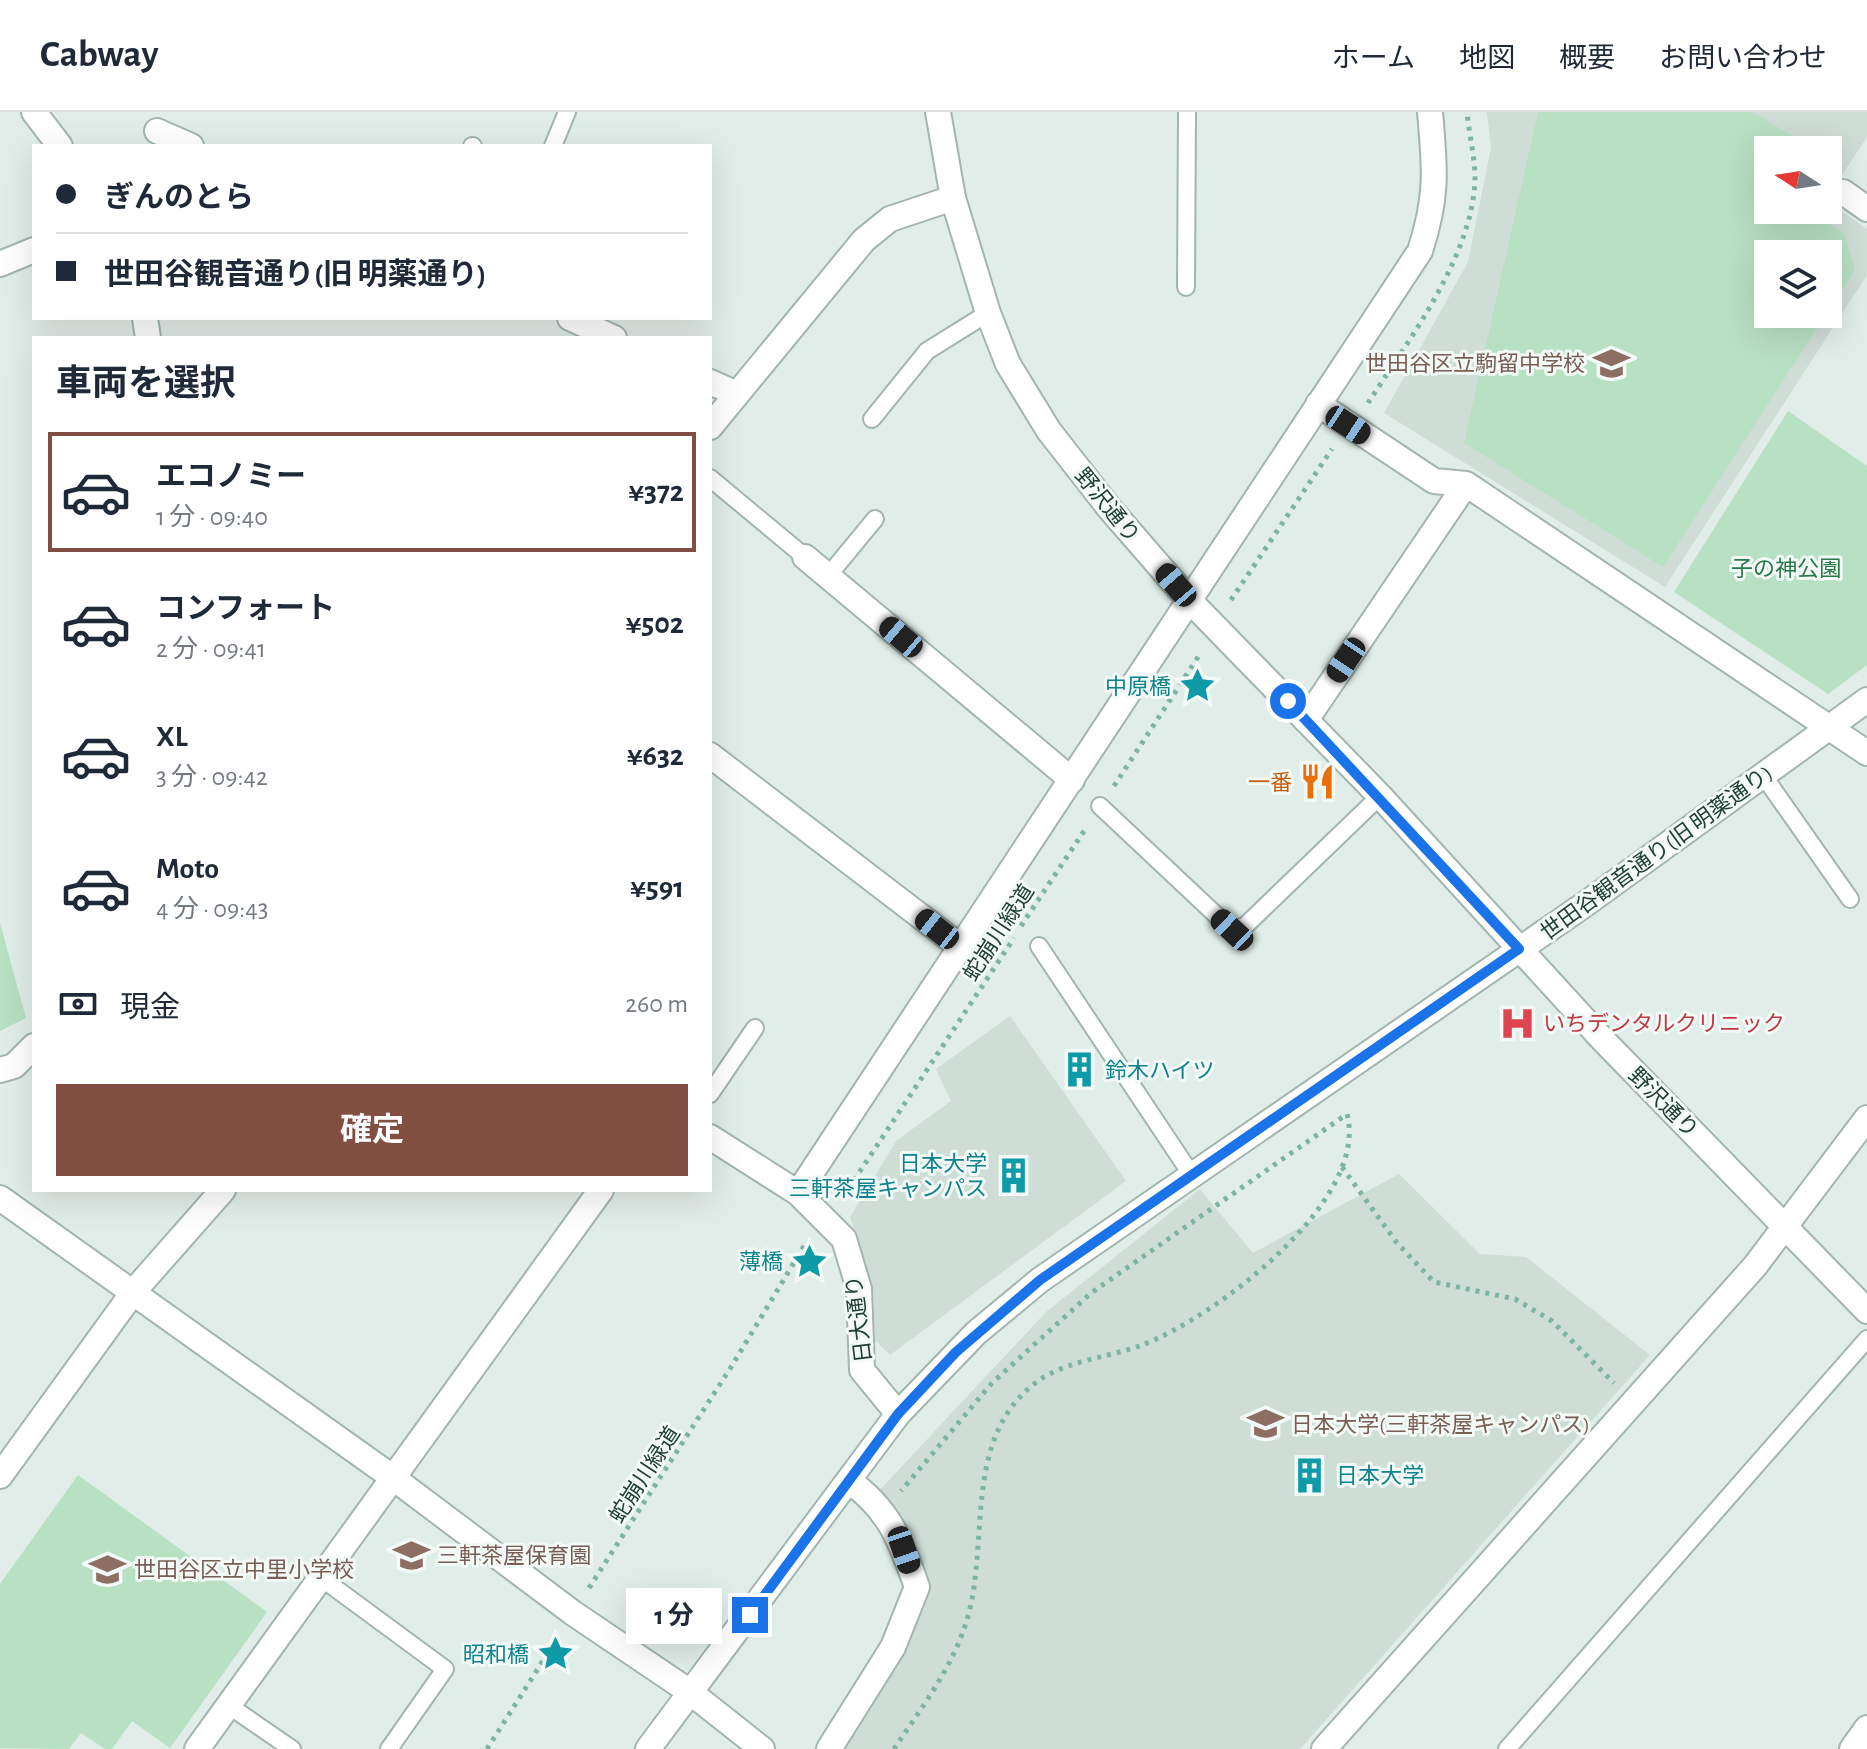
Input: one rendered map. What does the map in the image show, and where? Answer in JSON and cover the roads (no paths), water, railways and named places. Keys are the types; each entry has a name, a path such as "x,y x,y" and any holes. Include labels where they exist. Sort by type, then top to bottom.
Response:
{"street":[{"path":"34,112 58,144"},
{"name":"野沢通り","path":"938,112 953,198 988,313 1008,364 1049,431 1110,509 1189,600 1380,796 1603,1040 1867,1311"},
{"path":"798,1193 1420,251 1432,214 1436,182 1430,112"},
{"path":"157,130 187,144"},
{"path":"1843,192 1867,209"},
{"path":"712,425 864,240 890,219 953,198"},
{"path":"0,264 32,251"},
{"path":"574,320 610,336"},
{"path":"712,383 737,394"},
{"path":"1318,404 1434,481 1466,484 1867,753"},
{"path":"1306,720 1466,484"},
{"path":"805,557 1072,780"},
{"name":"世田谷観音通り(旧 明薬通り)","path":"648,1749 898,1414 946,1361 1040,1280 1519,949 1867,700"},
{"path":"712,758 962,948"},
{"path":"0,1070 14,1066 32,1048"},
{"path":"1324,1749 1787,1227 1867,1118"},
{"name":"日大通り","path":"712,1138 798,1193 844,1239 859,1289 862,1370 898,1414"},
{"path":"0,1476 134,1291 221,1192"},
{"path":"197,1749 600,1192"},
{"path":"0,1198 392,1477 573,1613 690,1692 762,1749"},
{"path":"829,1749 893,1647 917,1587 904,1550 882,1507 849,1481"},
{"path":"1852,1749 1867,1728"}],"lane":[{"path":"554,144 567,112"},
{"path":"1186,287 1187,112"},
{"path":"872,419 927,351 988,313"},
{"path":"712,480 805,557"},
{"path":"828,576 875,519"},
{"path":"1763,775 1850,899"},
{"path":"1100,806 1232,930 1245,926 1380,796"},
{"path":"1039,946 1191,1174"},
{"path":"712,1091 755,1028"},
{"path":"1507,1749 1867,1339"},
{"path":"320,1577 445,1669 389,1749"},
{"path":"228,1705 292,1749"}],"place":[{"name":"世田谷区立駒留中学校","path":"1611,363"},
{"name":"中原橋","path":"1197,686"},
{"name":"一番","path":"1318,782"},
{"name":"いちデンタルクリニック","path":"1517,1023"},
{"name":"鈴木ハイツ","path":"1079,1070"},
{"name":"日本大学 三軒茶屋キャンパス","path":"1013,1176"},
{"name":"薄橋","path":"809,1261"},
{"name":"日本大学(三軒茶屋キャンパス)","path":"1265,1424"},
{"name":"日本大学","path":"1310,1475"},
{"name":"三軒茶屋保育園","path":"411,1555"},
{"name":"世田谷区立中里小学校","path":"108,1569"},
{"name":"昭和橋","path":"555,1654"}],"park label":[{"name":"子の神公園","path":"1786,568"}]}
